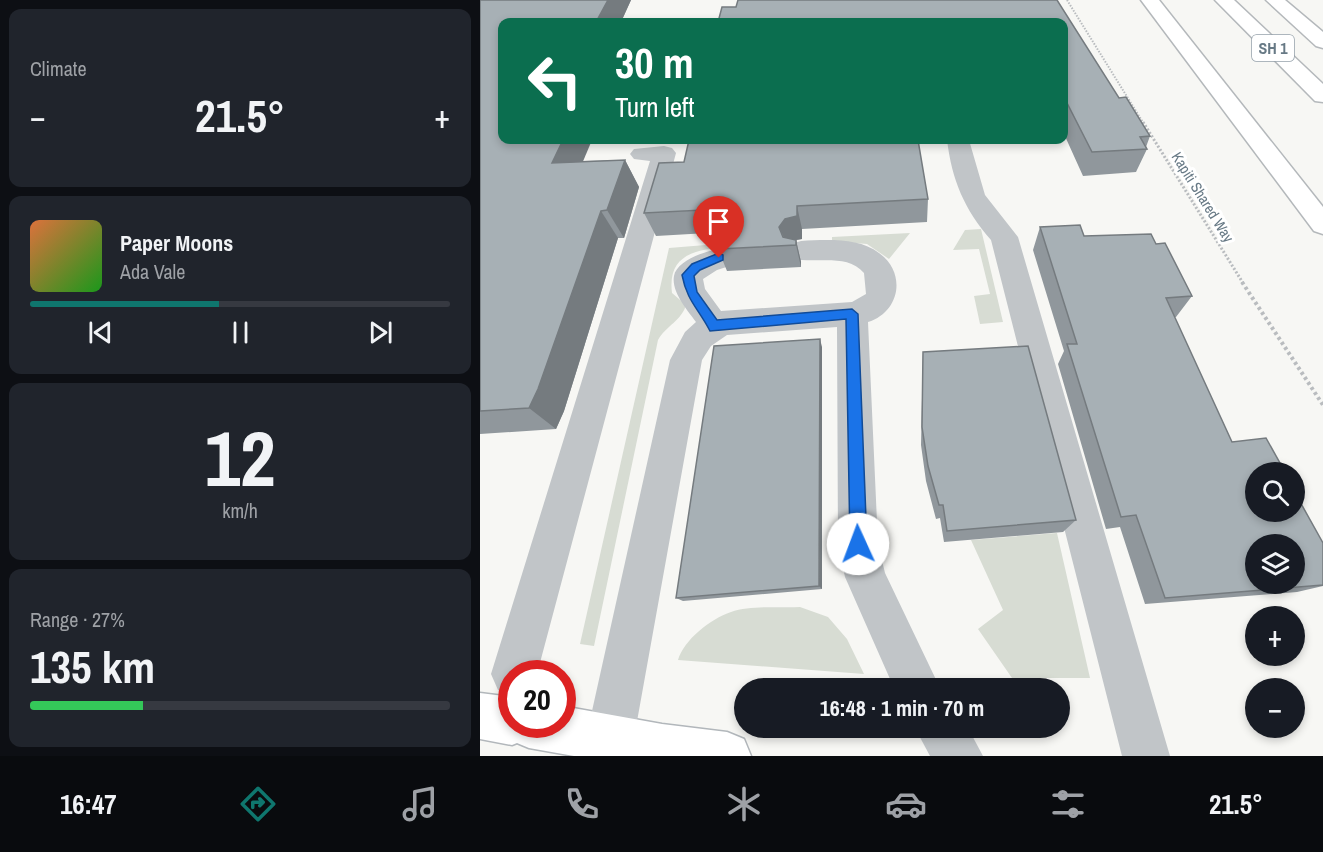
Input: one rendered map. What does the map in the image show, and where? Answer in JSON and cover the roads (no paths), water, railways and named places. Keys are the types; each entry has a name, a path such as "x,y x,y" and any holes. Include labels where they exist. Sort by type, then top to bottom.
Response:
{"main road":[{"path":"1150,0 1323,225"},
{"name":"SH 1","path":"1224,0 1323,96"},
{"name":"SH 1","path":"1275,0 1323,42"},
{"path":"576,730 610,738 727,756"}],"lane":[{"path":"958,144 972,195 986,217 1004,237 1146,756"},
{"path":"518,660 664,153 642,154"},
{"path":"610,738 686,360 694,340 723,323 852,314 863,312 881,299 881,275 874,263 860,254 846,250 801,251"},
{"path":"714,327 705,310 692,294 688,275 696,267 729,256"},
{"path":"852,314 858,544 866,576 912,678"},
{"path":"946,738 959,756"}]}
